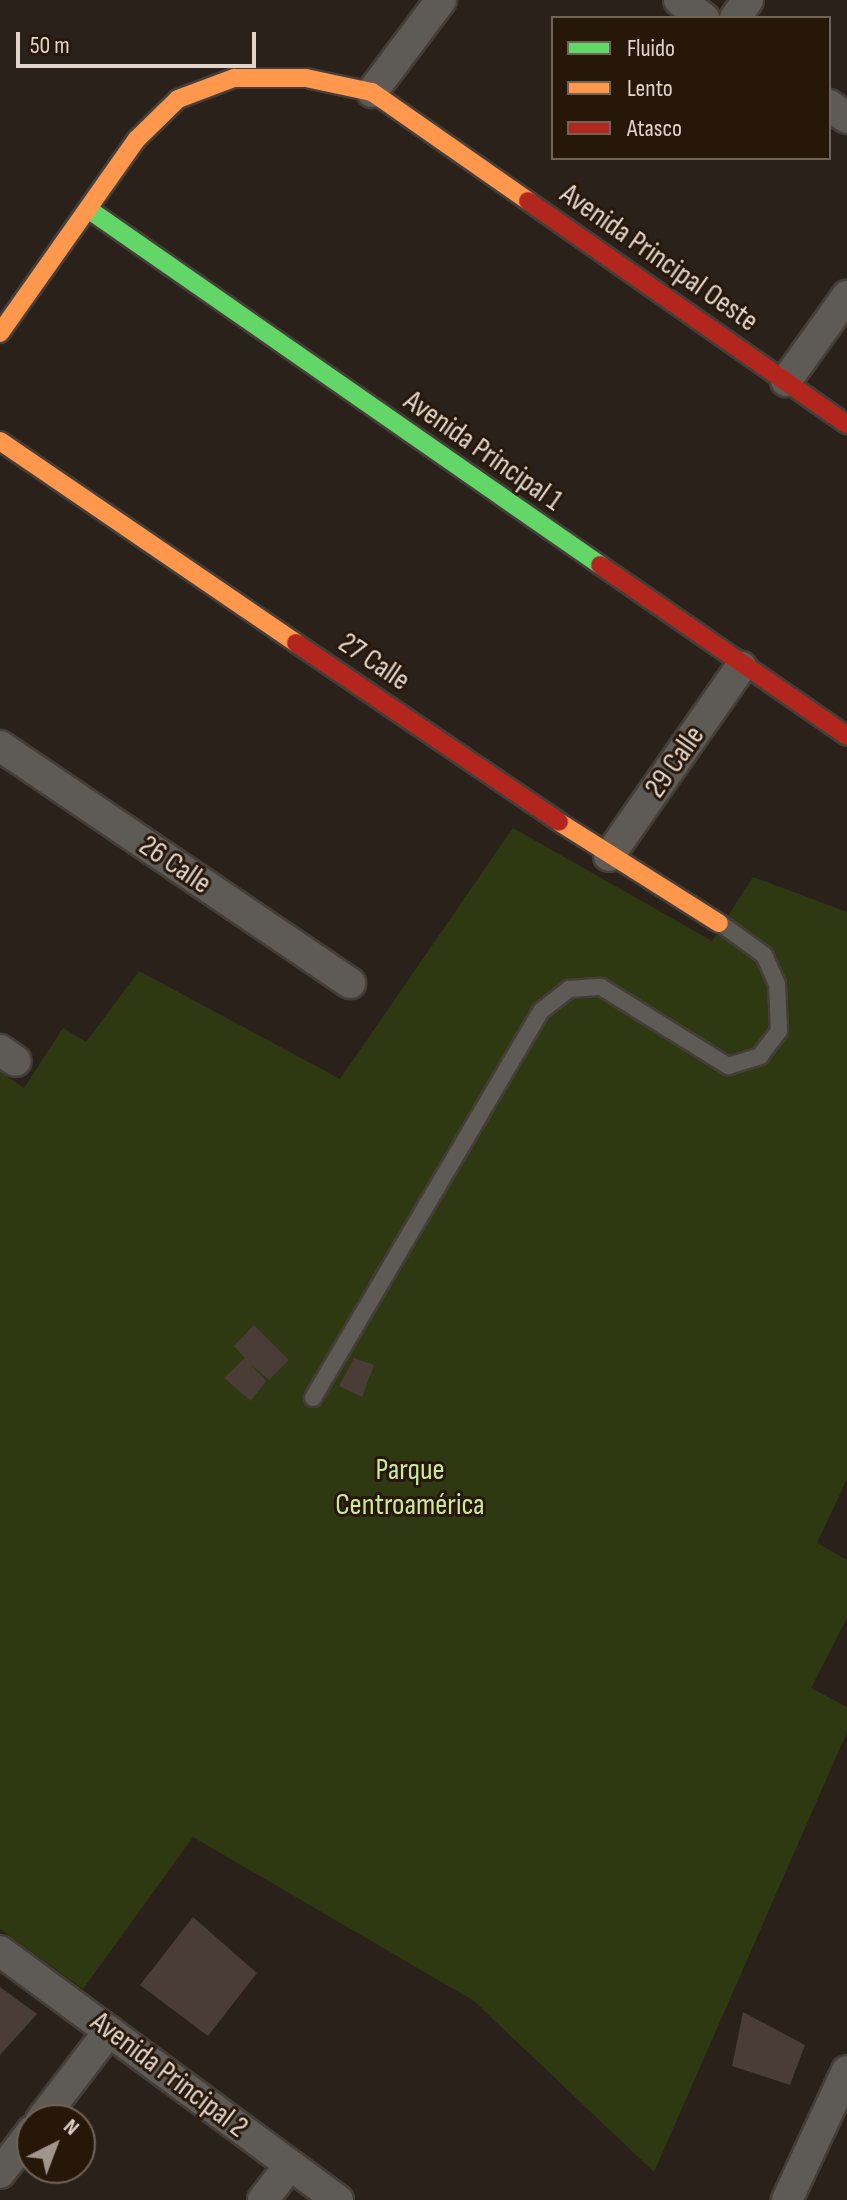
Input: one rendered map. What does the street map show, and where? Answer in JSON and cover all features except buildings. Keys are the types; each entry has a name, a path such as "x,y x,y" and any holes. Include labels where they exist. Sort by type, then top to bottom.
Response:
{"street":[{"path":"372,92 441,0"},
{"path":"679,0 701,16"},
{"name":"Avenida Principal Oeste","path":"0,333 137,139 178,99 234,78 306,78 372,92 847,424"},
{"name":"Avenida Principal 1","path":"88,209 741,667 847,736"},
{"path":"786,381 847,296"},
{"name":"27 Calle","path":"0,441 609,856 719,923"},
{"name":"29 Calle","path":"609,856 741,667"},
{"name":"26 Calle","path":"0,746 350,983"},
{"name":"Avenida Principal 2","path":"0,1951 338,2200"},
{"path":"53,2104 109,2031"},
{"path":"787,2200 843,2090"},
{"path":"0,2173 16,2152"},
{"path":"263,2200 290,2165"}],"lane":[{"path":"313,1398 541,1011 569,989 601,987 728,1066 760,1056 779,1031 777,984 764,955 719,923"}],"green space":[{"name":"Parque Centroamérica","path":"513,828 712,941 753,877 847,912 847,1479 817,1543 847,1560 847,1618 811,1688 847,1707 847,1732 654,2172 474,2001 193,1837 83,1989 0,1929 0,1072 24,1088 63,1028 86,1042 139,971 340,1079"}],"traffic: fast":[{"path":"88,209 600,565"}],"traffic: slow":[{"path":"0,333 137,139 178,99 234,78 306,78 372,92 528,201"},
{"path":"0,441 296,643"},
{"path":"559,822 719,923"}],"traffic: jam":[{"path":"528,201 847,424"},
{"path":"600,565 847,736"},
{"path":"296,643 559,822"}]}
